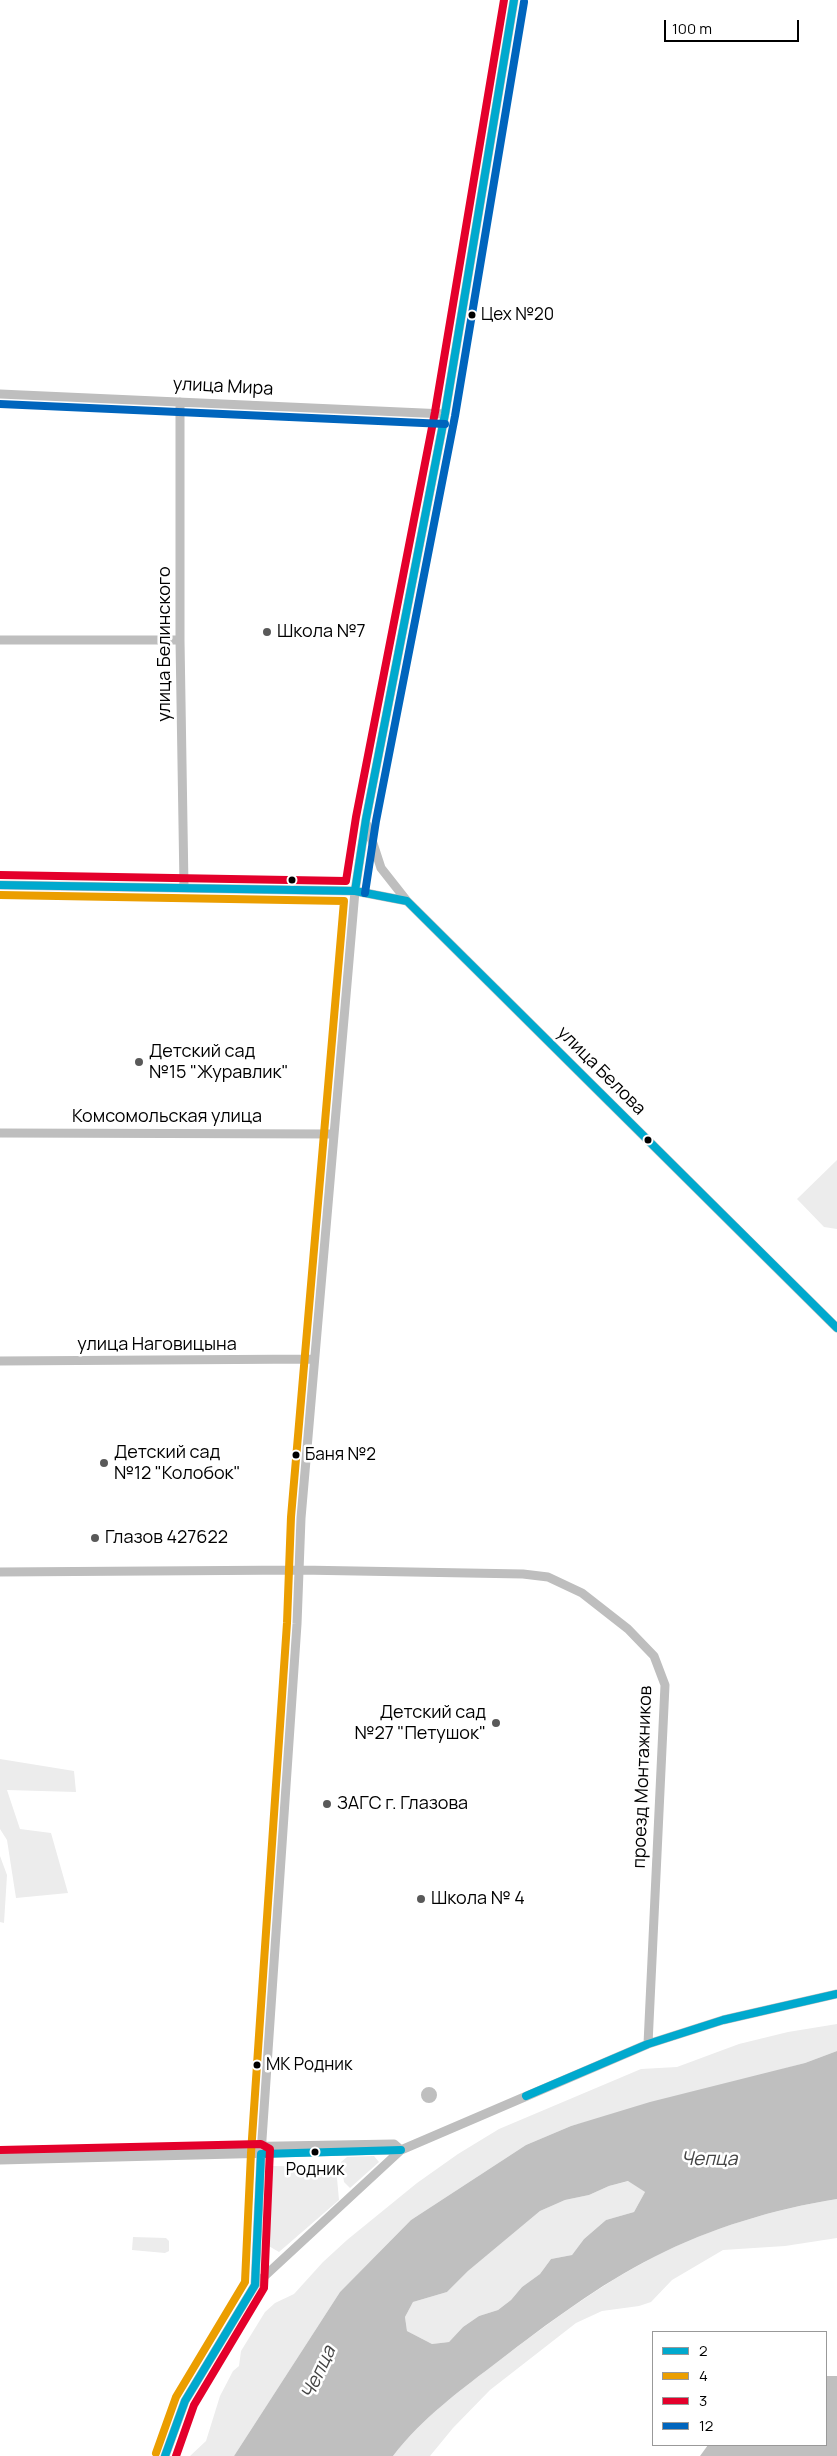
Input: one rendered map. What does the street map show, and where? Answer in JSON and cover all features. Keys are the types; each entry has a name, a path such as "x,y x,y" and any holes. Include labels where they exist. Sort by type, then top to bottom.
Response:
{"street":[{"path":"255,2285 261,2150 313,1359 355,891 366,820 445,414 514,0"},
{"name":"улица Мира","path":"0,394 445,414"},
{"name":"улица Белинского","path":"180,402 180,640 184,886"},
{"path":"0,640 180,640"},
{"name":"улица Белова","path":"366,820 381,868 407,900 837,1328"},
{"path":"0,885 184,886 355,891 407,900"},
{"name":"Комсомольская улица","path":"0,1133 333,1134"},
{"name":"улица Наговицына","path":"0,1360 313,1359"},
{"name":"проезд Монтажников","path":"0,1572 300,1570 523,1574 548,1577 582,1593 628,1629 654,1656 665,1685 648,2044"},
{"path":"0,2160 397,2147 415,2143 648,2044 723,2020 837,1994"},
{"path":"0,2151 261,2150 278,2145 397,2147"},
{"path":"165,2456 185,2401 255,2285 397,2147"}],"shaded area":[{"path":"837,1160 837,1229 824,1227 797,1199"},
{"path":"0,1759 74,1771 76,1792 7,1790 20,1829 51,1833 68,1893 16,1898 7,1840 0,1829"},
{"path":"0,1856 7,1875 4,1923 0,1922"},
{"path":"837,2024 837,2051 805,2063 571,2126 526,2145 411,2220 340,2292 234,2456 190,2456 206,2441 220,2396 233,2371 239,2366 241,2351 265,2312 275,2303 294,2294 323,2262 347,2240 417,2183 458,2154 499,2129 641,2069 677,2067 739,2044 788,2032"},
{"path":"374,2156 379,2162 350,2188 344,2182 341,2162 347,2157"},
{"path":"272,2166 336,2167 339,2200 279,2252 267,2245"},
{"path":"629,2181 645,2192 634,2212 606,2220 584,2239 572,2255 551,2259 540,2274 522,2287 511,2300 498,2310 479,2316 463,2327 449,2342 432,2344 407,2331 405,2317 413,2302 447,2292 468,2271 540,2211 565,2200 589,2195 609,2186"},
{"path":"837,2199 837,2238 785,2246 723,2250 672,2280 651,2302 639,2306 602,2311 576,2323 490,2390 453,2428 430,2456 393,2456 417,2429 471,2382 575,2305 634,2268 698,2237 743,2221 790,2208"},
{"path":"133,2237 166,2238 169,2241 169,2251 165,2253 132,2250"}],"water":[{"name":"Чепца","path":"837,2051 837,2199 766,2214 720,2229 654,2257 614,2279 574,2305 471,2382 417,2429 393,2456 234,2456 340,2292 411,2220 526,2145 571,2126 650,2102 805,2063","holes":["628,2181 645,2192 634,2212 606,2220 584,2239 572,2255 551,2259 540,2274 522,2287 511,2300 498,2310 479,2316 463,2327 449,2342 432,2344 407,2331 405,2317 413,2302 447,2292 468,2271 540,2211 565,2200 589,2195 609,2186"]},
{"path":"426,2087 432,2087 437,2092 435,2101 426,2103 421,2098 421,2092"},
{"path":"827,2376 837,2376 837,2456 700,2456 707,2446 827,2446"}],"transit line":[{"name":"3","path":"0,875 346,881 356,817 435,412 504,0"},
{"name":"2","path":"355,891 366,819 445,414 514,0"},
{"name":"12","path":"365,893 376,821 455,416 524,2"},
{"name":"12","path":"0,404 445,424"},
{"name":"2","path":"0,885 355,891 407,901 837,1328"},
{"name":"4","path":"0,895 344,901 291,1517 287,1623 251,2153 245,2282 176,2397 156,2453"},
{"name":"2","path":"526,2096 648,2044 723,2020 837,1994"},
{"name":"3","path":"0,2150 261,2144 270,2149 264,2288 194,2405 176,2456"},
{"name":"2","path":"165,2456 185,2401 255,2285 261,2154 401,2150"}],"place":[{"name":"Цех №20","path":"472,315"},
{"name":"Школа №7","path":"267,632"},
{"name":"Детский сад №15 \"Журавлик\"","path":"139,1062"},
{"name":"Баня №2","path":"296,1455"},
{"name":"Детский сад №12 \"Колобок\"","path":"104,1463"},
{"name":"Глазов 427622","path":"95,1538"},
{"name":"Детский сад №27 \"Петушок\"","path":"496,1723"},
{"name":"ЗАГС г. Глазова","path":"327,1804"},
{"name":"Школа № 4","path":"421,1899"},
{"name":"МК Родник","path":"257,2065"},
{"name":"Родник","path":"315,2152"}]}
